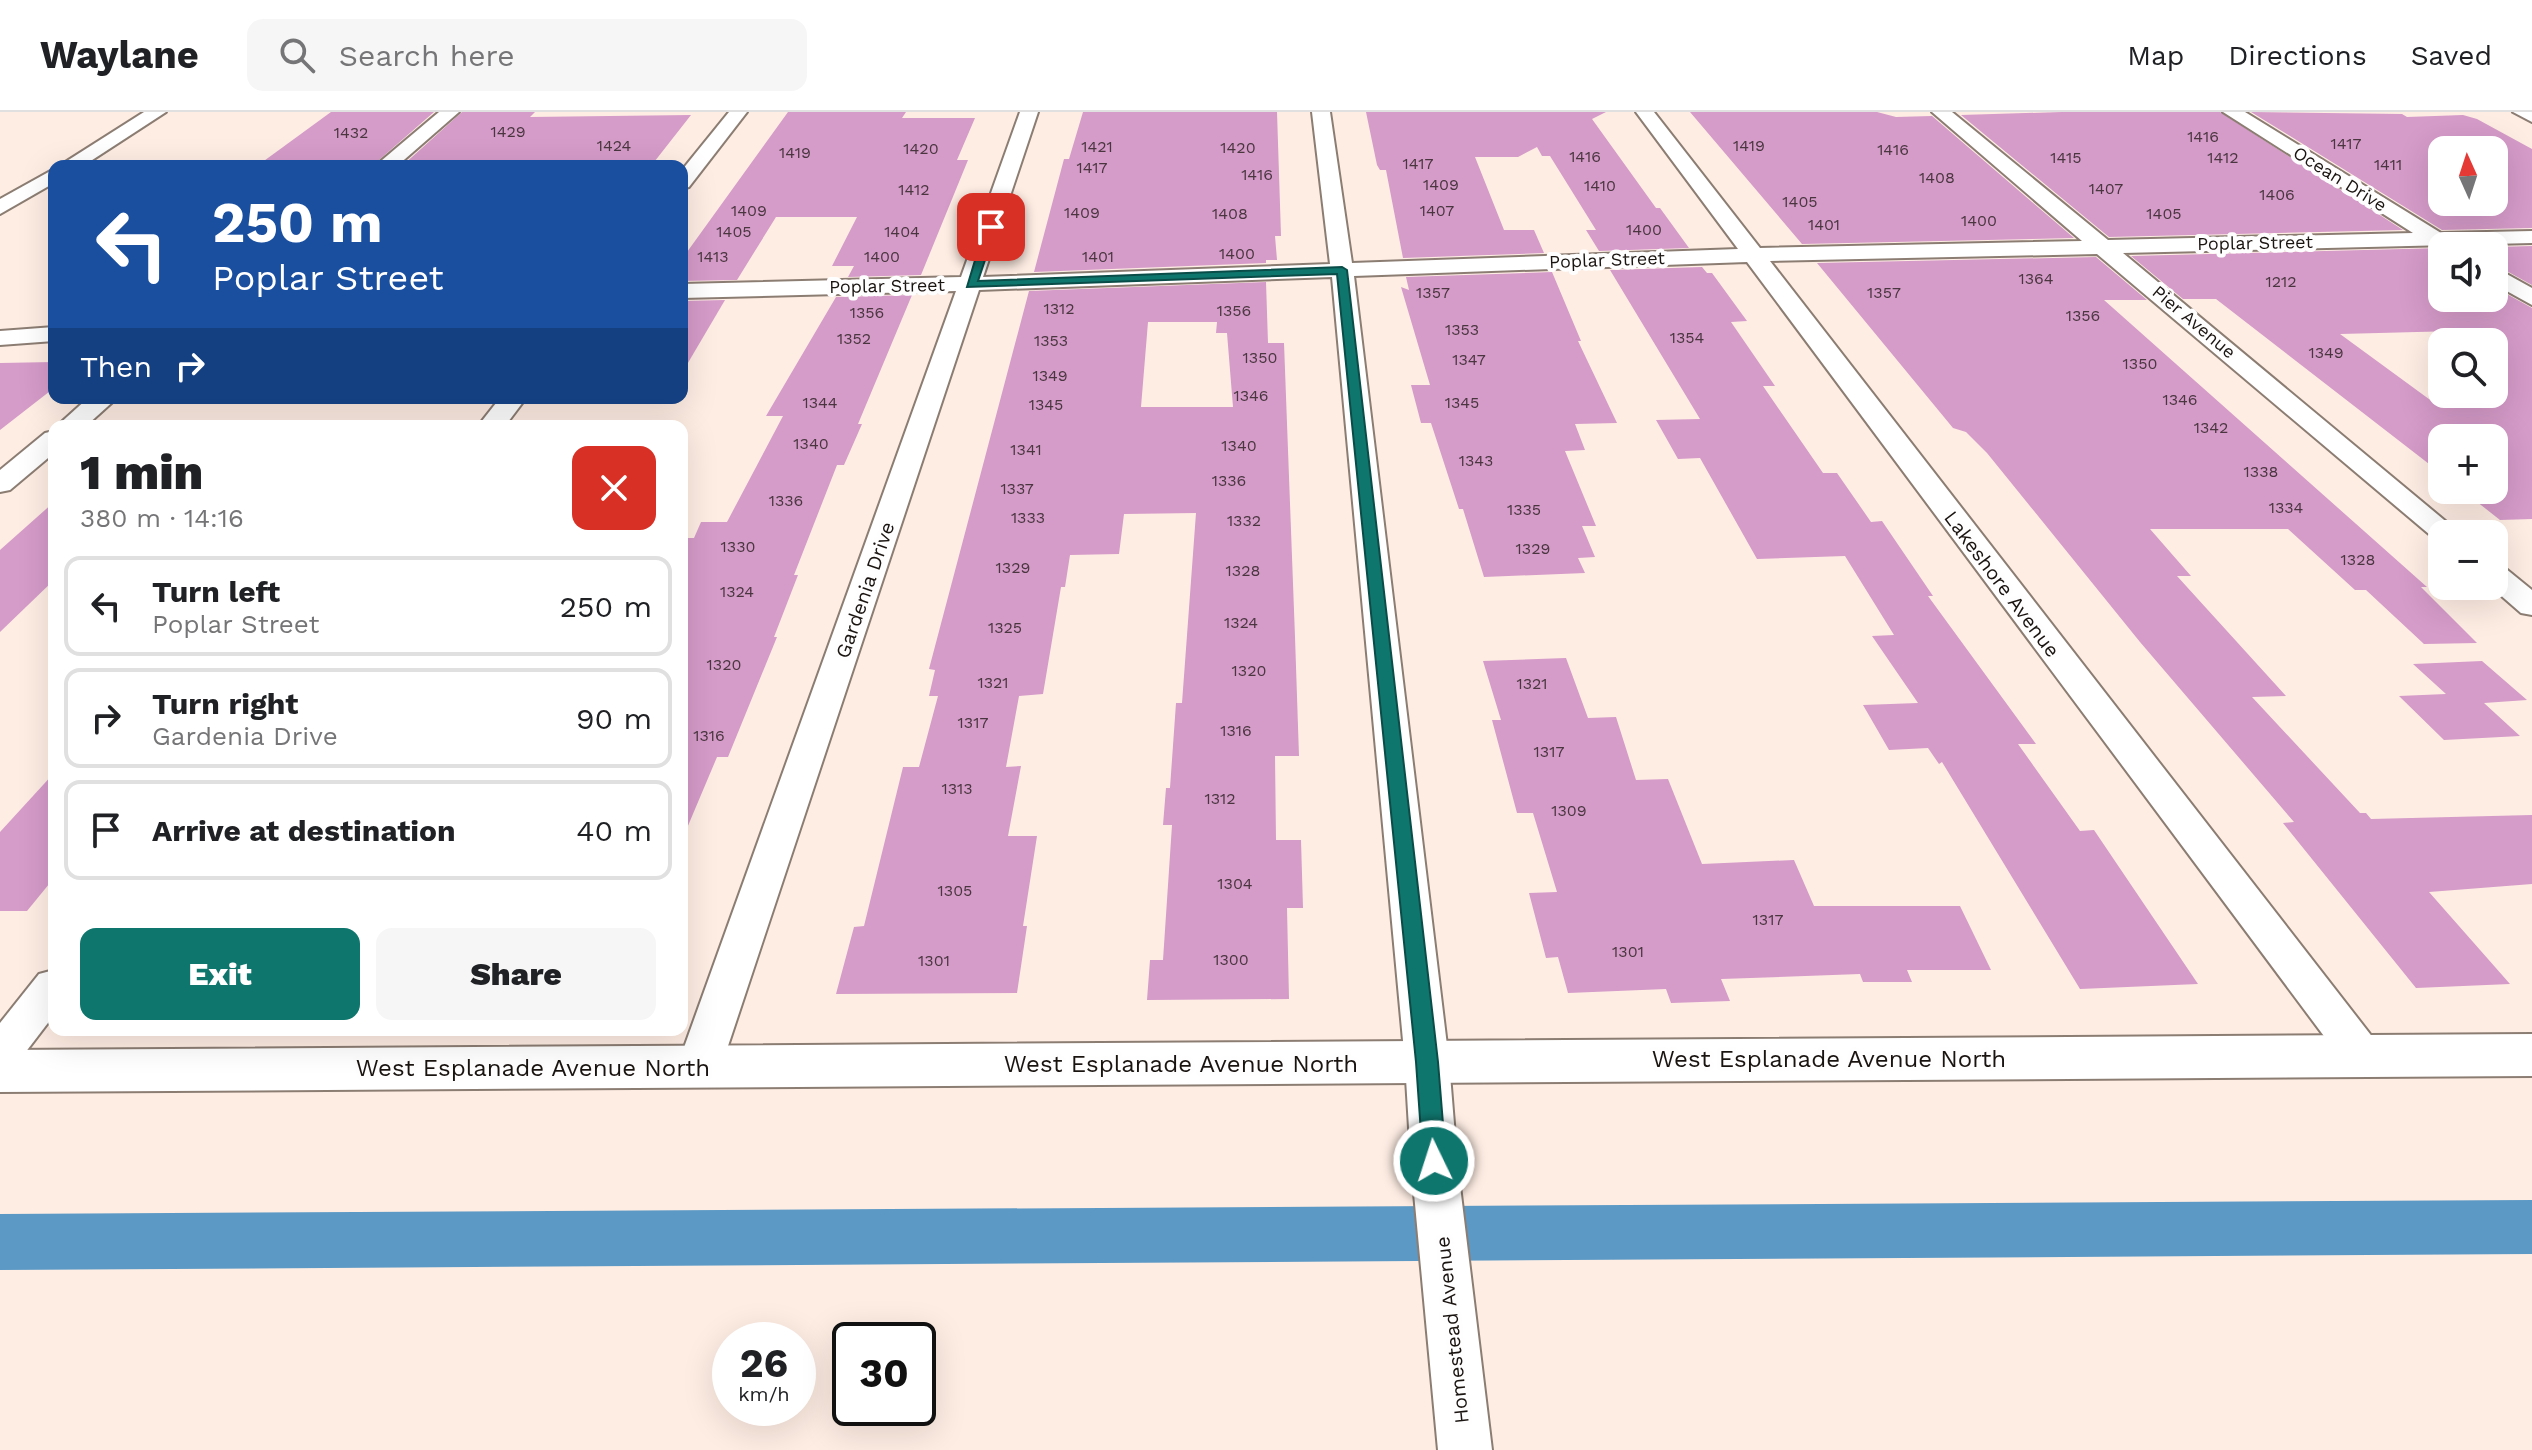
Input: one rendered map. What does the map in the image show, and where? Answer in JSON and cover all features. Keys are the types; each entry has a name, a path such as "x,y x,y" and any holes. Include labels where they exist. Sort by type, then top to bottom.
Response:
{"main road":[{"name":"West Esplanade Avenue North","path":"0,1071 2532,1055"}],"street":[{"path":"79,160 157,112"},
{"path":"392,160 450,112"},
{"path":"688,175 738,112"},
{"name":"Gardenia Drive","path":"699,1067 1029,112"},
{"name":"Homestead Avenue","path":"1321,112 1342,270 1427,1062 1434,1161 1465,1450"},
{"name":"Lakeshore Avenue","path":"1645,112 2362,1055"},
{"name":"Pier Avenue","path":"1941,112 2429,520"},
{"name":"Ocean Drive","path":"2232,112 2428,233"},
{"path":"2522,112 2532,117"},
{"path":"0,208 48,179"},
{"name":"Poplar Street","path":"2508,238 2532,237"},
{"name":"Poplar Street","path":"688,291 971,284 1751,255 2428,242"},
{"path":"2508,283 2532,298"},
{"path":"0,338 48,334"},
{"path":"77,420 97,404"},
{"path":"496,420 508,404"},
{"path":"0,484 48,444"},
{"path":"2508,586 2532,606"},
{"path":"0,1054 48,993"}],"building":[{"path":"331,112 434,112 379,160 265,160"},
{"path":"462,112 535,112 530,117 691,115 656,160 409,160"},
{"path":"788,112 906,112 902,118 975,118 957,160 968,160 921,275 848,277 854,266 832,266 857,217 776,217 737,280 688,281 688,251"},
{"path":"1083,112 1277,112 1281,236 1275,236 1277,260 1266,260 1266,263 1034,272 1064,159 1069,159"},
{"path":"1366,112 1606,112 1592,119 1689,248 1599,251 1586,230 1596,230 1550,156 1542,156 1537,147 1518,157 1475,157 1504,230 1534,230 1544,253 1403,258 1386,170 1380,170 1377,165"},
{"path":"1690,112 1877,112 1896,117 1932,116 2074,238 1802,244"},
{"path":"2220,112 2403,230 2109,237 1961,115"},
{"path":"2251,112 2402,114 2407,117 2463,115 2477,119 2532,149 2532,228 2442,230"},
{"path":"2532,246 2532,285 2508,272 2508,247"},
{"path":"2428,248 2428,312 2508,312 2508,295 2532,308 2532,519 2500,520 2480,504 2508,504 2508,424 2428,424 2428,463 2216,299 2183,299 2131,256"},
{"path":"2096,257 2147,300 2104,300 2427,587 2421,587 2428,594 2428,600 2434,600 2477,643 2424,644 2366,590 2355,590 2288,529 2150,529 2191,576 2177,576 2286,696 2252,697 2360,813 2366,813 2371,819 2532,815 2532,884 2429,892 2510,984 2416,988 2283,823 2294,822 2140,642 1987,453 1966,432 1953,428 1817,263"},
{"path":"1702,267 1707,273 1712,273 1747,321 1731,322 1775,386 1763,386 1823,473 1837,473 1871,522 1882,521 1933,596 1928,596 2036,744 2018,744 2080,831 2094,830 2198,984 2080,989 1942,762 1939,764 1928,748 1889,750 1863,705 1918,703 1872,636 1894,635 1845,556 1757,559 1700,458 1678,459 1656,420 1700,419 1610,270"},
{"path":"1552,272 1581,341 1578,341 1617,423 1575,424 1585,450 1565,451 1596,526 1582,526 1595,557 1578,558 1585,573 1484,577 1431,423 1421,423 1411,385 1430,385 1401,287 1409,290 1406,277"},
{"path":"1266,282 1268,343 1284,343 1299,756 1275,756 1276,840 1301,840 1303,908 1287,908 1289,999 1147,1000 1150,960 1163,960 1172,825 1163,825 1166,788 1170,788 1176,703 1182,703 1196,513 1124,514 1119,554 1070,555 1065,587 1061,587 1043,694 1019,696 1006,767 1021,766 1008,836 1037,836 1023,926 1027,926 1017,993 836,994 854,927 864,926 903,767 919,767 938,696 929,696 935,670 929,669 1029,291","holes":["1148,322 1217,322 1216,333 1227,333 1233,407 1141,407"]},
{"path":"912,295 844,465 837,465 794,575 798,575 774,637 777,637 728,757 717,757 688,826 688,538 694,538 701,522 727,522 783,416 766,416 836,297"},
{"path":"725,300 688,363 688,301"},
{"path":"48,362 48,393 0,430 0,363"},
{"path":"48,507 48,586 0,632 0,550"},
{"path":"1566,658 1588,718 1616,717 1636,780 1668,779 1702,864 1794,860 1814,906 1960,906 1991,970 1907,970 1912,982 1863,982 1860,974 1721,979 1730,1001 1671,1003 1666,989 1568,993 1558,957 1546,958 1529,893 1557,892 1533,813 1517,813 1492,720 1501,720 1483,661"},
{"path":"2482,661 2527,700 2484,703 2520,736 2444,740 2399,696 2446,694 2413,664"},
{"path":"48,780 48,885 27,911 0,911 0,832"}],"waterway":[{"path":"0,1242 2532,1227"}],"route":[{"path":"991,227 971,284 1342,270 1427,1062 1434,1161"}]}
